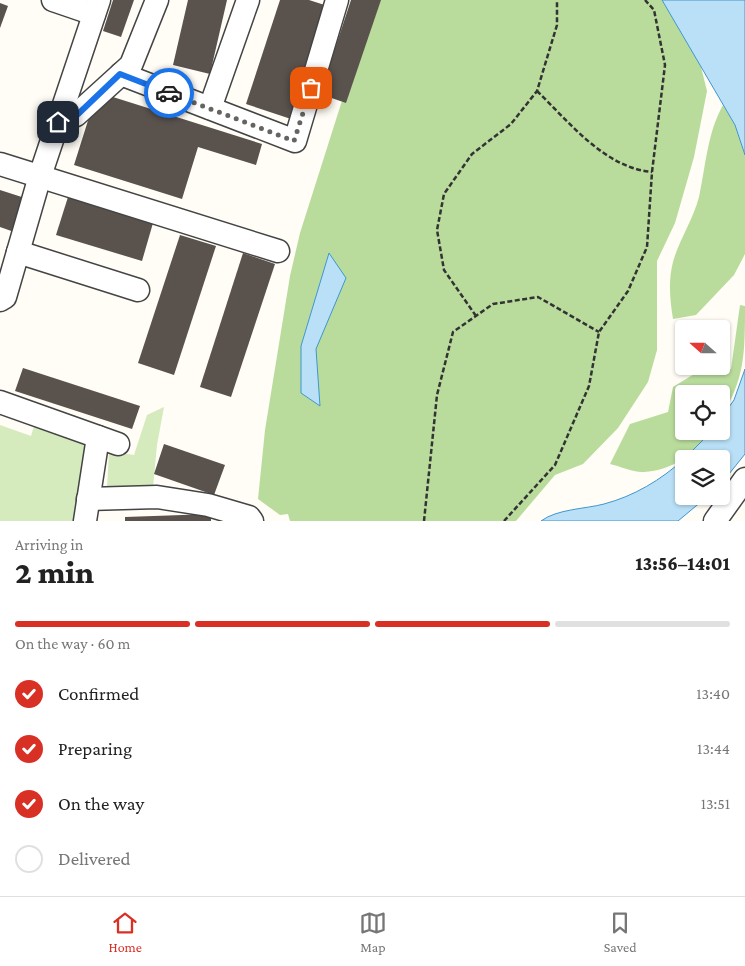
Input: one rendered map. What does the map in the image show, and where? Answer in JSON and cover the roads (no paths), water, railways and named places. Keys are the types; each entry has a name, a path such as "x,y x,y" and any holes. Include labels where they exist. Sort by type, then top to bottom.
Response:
{"street":[{"path":"0,300 5,297 40,176 96,7 53,0"},
{"path":"58,122 76,116 130,65 157,0"},
{"path":"210,108 248,0"},
{"path":"120,74 294,141 337,0"},
{"path":"0,164 278,251"},
{"path":"18,252 138,290"},
{"path":"0,402 108,440 88,499 85,521"},
{"path":"715,521 745,479"},
{"path":"88,499 157,497 208,504 248,517 252,521"}],"water":[{"path":"662,0 745,0 745,155 735,125"},
{"path":"329,253 346,278 316,349 320,406 301,393 301,346"},
{"path":"745,369 745,454 730,473 730,450 693,450 703,440 730,440 730,406 734,400"},
{"path":"675,466 675,505 697,505 678,521 541,521 555,514 604,504 626,497 666,474"}]}
